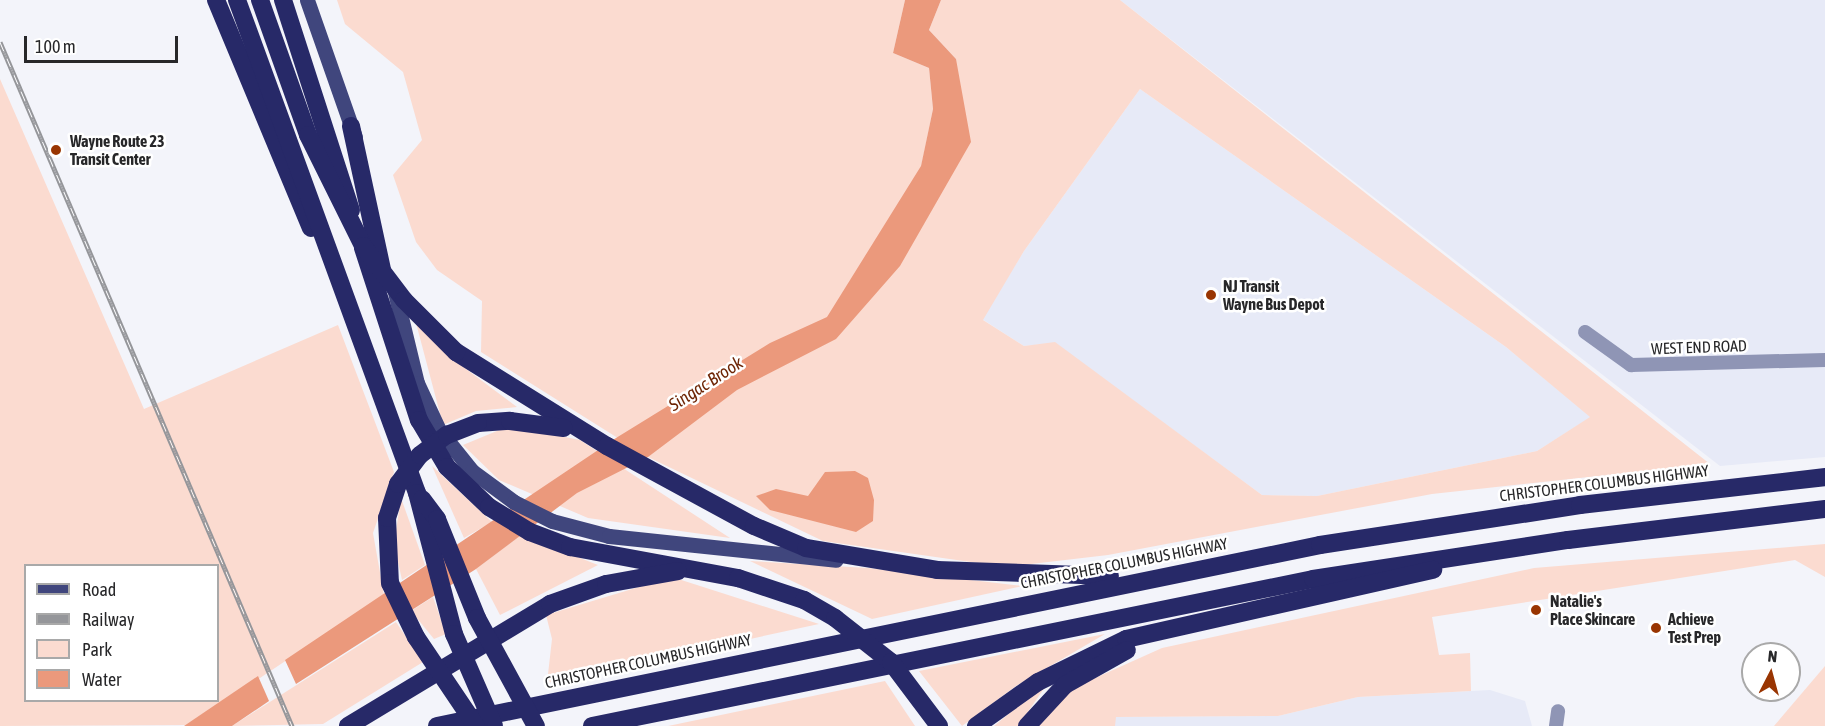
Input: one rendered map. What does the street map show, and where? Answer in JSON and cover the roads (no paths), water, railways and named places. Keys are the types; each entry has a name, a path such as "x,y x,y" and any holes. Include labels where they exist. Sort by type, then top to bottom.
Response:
{"highway":[{"path":"216,0 254,98 360,329"},
{"path":"237,0 360,329 417,493 454,634 494,726"},
{"path":"260,0 308,135 363,246 404,300 456,352 584,433 778,538 869,561 995,574 1151,577"},
{"path":"283,0 406,387 447,467 499,514 530,532 579,549 686,569 778,591 835,618 891,662 939,726"},
{"path":"351,126 406,387"},
{"path":"476,726 404,618 390,583 387,518 399,484 420,455 447,435 478,423 525,422 584,433"},
{"name":"CHRISTOPHER COLUMBUS HIGHWAY","path":"437,726 1151,577 1487,518 1825,477"},
{"path":"417,493 444,535 523,726"},
{"path":"592,726 1148,609 1476,553 1825,509"},
{"path":"976,726 1089,653 1219,616 1452,566 1476,553"},
{"path":"348,726 550,604 606,584 686,569"},
{"path":"1027,726 1052,696 1095,666 1219,616"},
{"path":"477,618 536,726"},
{"path":"835,618 887,666 928,726"}],"main road":[{"path":"307,0 351,126 423,399 460,458 514,502 552,521 628,539 869,561"}],"street":[{"name":"WEST END ROAD","path":"1585,332 1631,365 1825,360"},
{"path":"1556,726 1558,711"}],"water":[{"name":"Singac Brook","path":"905,0 941,0 929,30 956,59 971,142 900,266 836,339 737,390 648,457 577,493 476,569 296,684 285,660 616,438 770,343 827,317 921,166 933,109 929,68 893,53"},
{"path":"855,471 868,478 874,500 873,521 856,532 770,510 756,496 776,489 808,496 825,472"},
{"path":"258,676 269,701 232,726 184,726"}],"railway":[{"path":"0,42 292,726"}],"place":[{"name":"Wayne Route 23 Transit Center","path":"56,150"},
{"name":"NJ Transit Wayne Bus Depot","path":"1211,295"},
{"name":"Natalie's Place Skincare","path":"1536,610"},
{"name":"Achieve Test Prep","path":"1656,628"}]}
